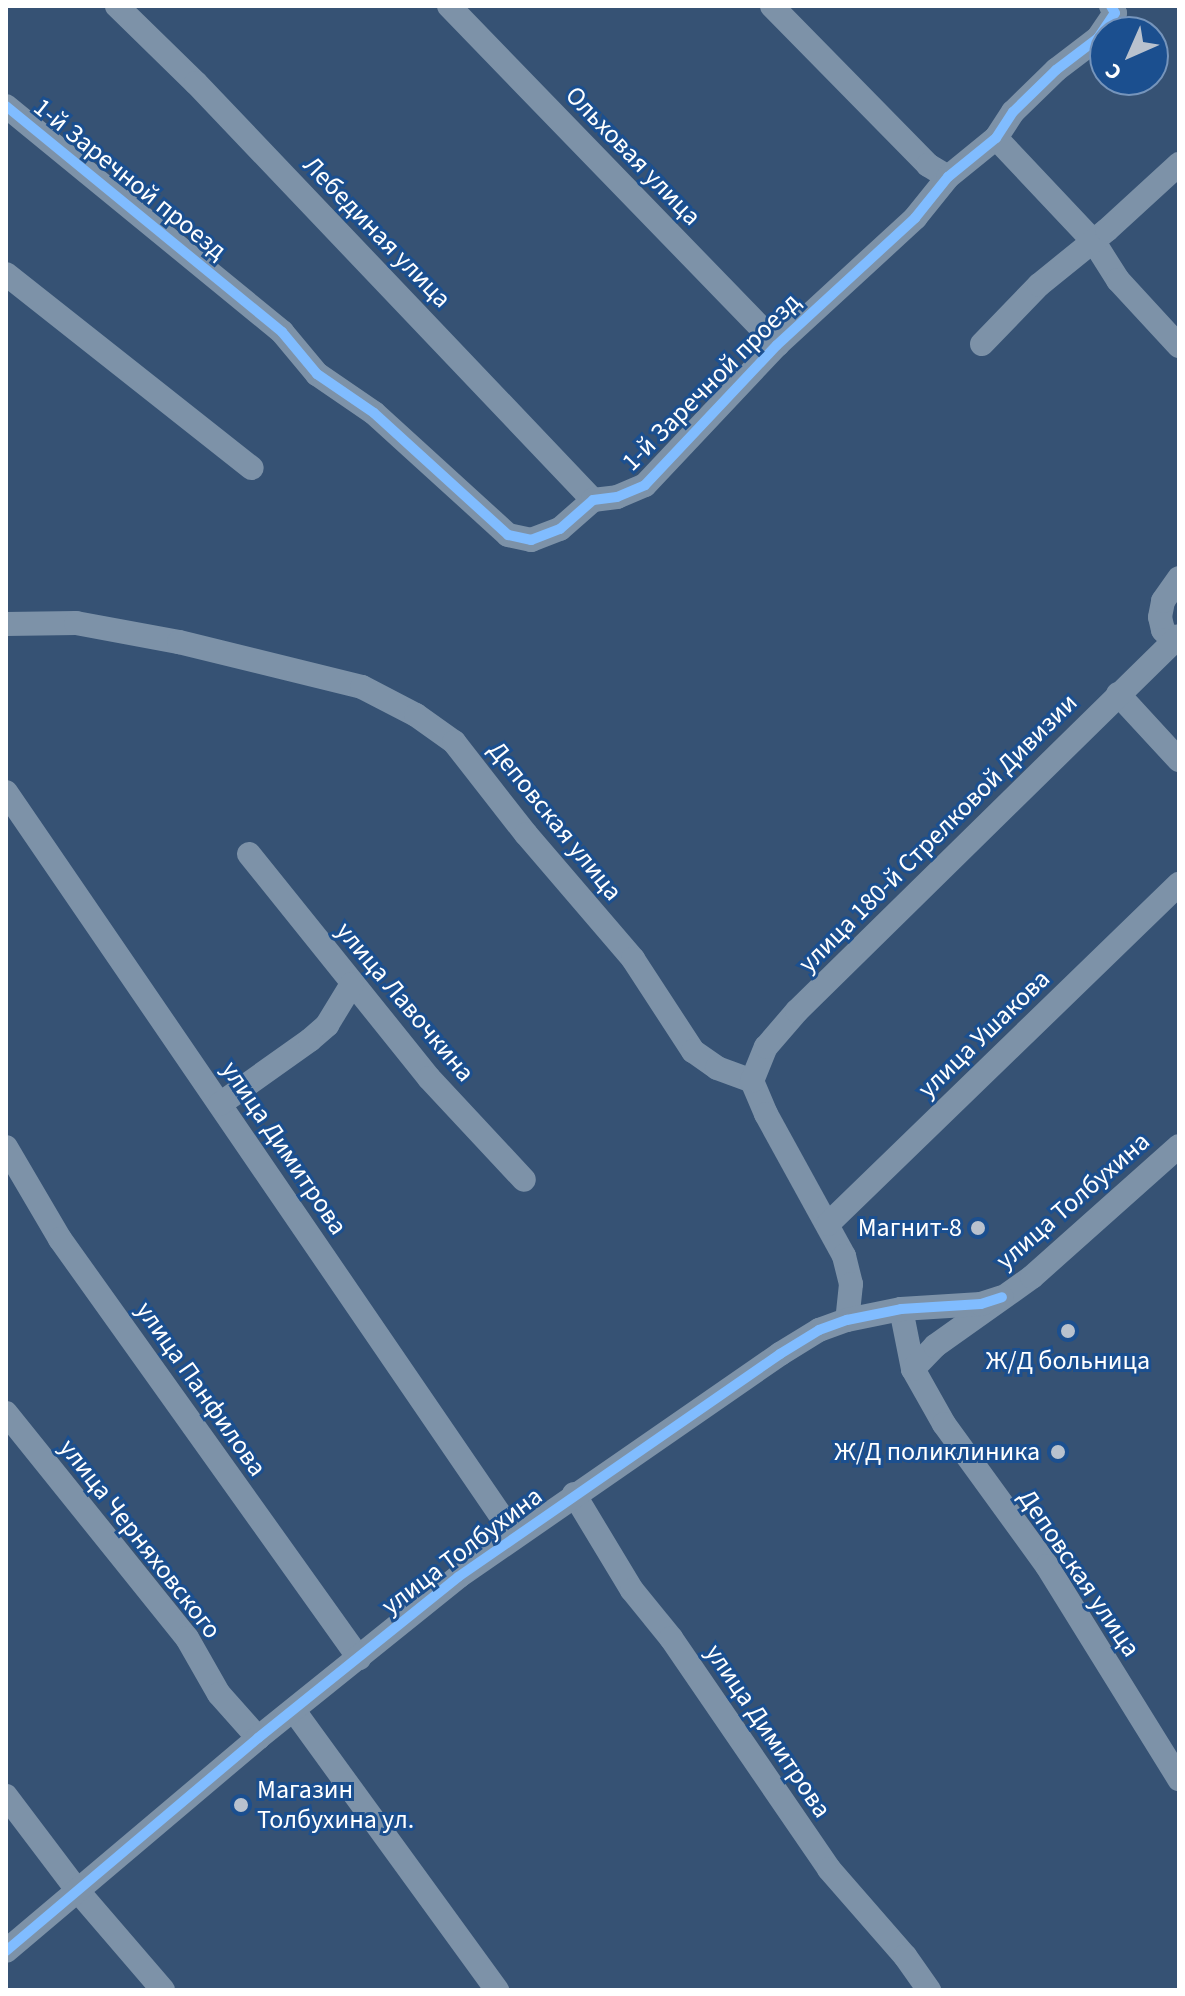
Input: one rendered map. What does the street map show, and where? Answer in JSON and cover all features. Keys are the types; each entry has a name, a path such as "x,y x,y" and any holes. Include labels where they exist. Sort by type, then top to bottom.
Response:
{"street":[{"name":"Лебединая улица","path":"117,6 196,83 593,500"},
{"name":"Ольховая улица","path":"449,6 777,345"},
{"path":"772,6 928,165 948,177"},
{"name":"1-й Заречной проезд","path":"6,106 282,332 317,374 374,413 508,535 531,540 560,529 593,500 617,497 645,485 777,345 915,218 948,177 996,138 1013,112 1056,70 1098,38 1113,10"},
{"path":"996,138 1094,242 1118,280 1179,346"},
{"path":"982,344 1039,285 1094,242 1179,164"},
{"path":"6,274 252,468"},
{"path":"1176,638 1163,630 1160,617 1163,601 1179,578"},
{"name":"Деповская улица","path":"6,624 76,623 179,642 362,687 416,715 454,742 633,959 693,1051 717,1068 752,1081"},
{"name":"улица 180-й Стрелковой Дивизии","path":"752,1081 766,1047 797,1011 1176,638"},
{"path":"1118,694 1179,760"},
{"name":"улица Димитрова","path":"6,792 514,1535"},
{"name":"улица Лавочкина","path":"249,854 429,1078 524,1180"},
{"name":"улица Ушакова","path":"828,1224 1179,884"},
{"path":"220,1104 318,1033 340,1008 352,984"},
{"path":"752,1081 766,1114 844,1256 851,1284 847,1320"},
{"name":"улица Толбухина","path":"913,1369 935,1346 1032,1277 1179,1146"},
{"name":"улица Панфилова","path":"6,1147 60,1239 359,1658"},
{"name":"улица Толбухина","path":"6,1951 258,1738 295,1712 514,1535 780,1354 819,1330 847,1320 901,1309 981,1304 1002,1297"},
{"name":"Деповская улица","path":"901,1309 913,1369 976,1472 1047,1566 1179,1779"},
{"name":"улица Черняховского","path":"6,1413 187,1638 219,1694 258,1738"},
{"name":"улица Димитрова","path":"574,1494 632,1590 671,1638 829,1869 905,1956 929,1990"},
{"path":"295,1712 497,1990"},
{"path":"6,1796 77,1890 163,1990"}],"cycle path":[{"path":"6,106 282,332 317,374 374,413 508,535 531,540 560,529 593,500 617,497 645,485 777,345 915,218 948,177 996,138 1013,112 1056,70 1098,38 1115,13 1111,6"},
{"path":"6,1951 258,1738 458,1577 780,1354 819,1330 847,1320 901,1309 981,1304 1002,1297"}],"place":[{"name":"Магнит-8","path":"978,1228"},
{"name":"Ж/Д больница","path":"1068,1331"},
{"name":"Ж/Д поликлиника","path":"1058,1452"},
{"name":"Магазин Толбухина ул.","path":"241,1805"}]}
